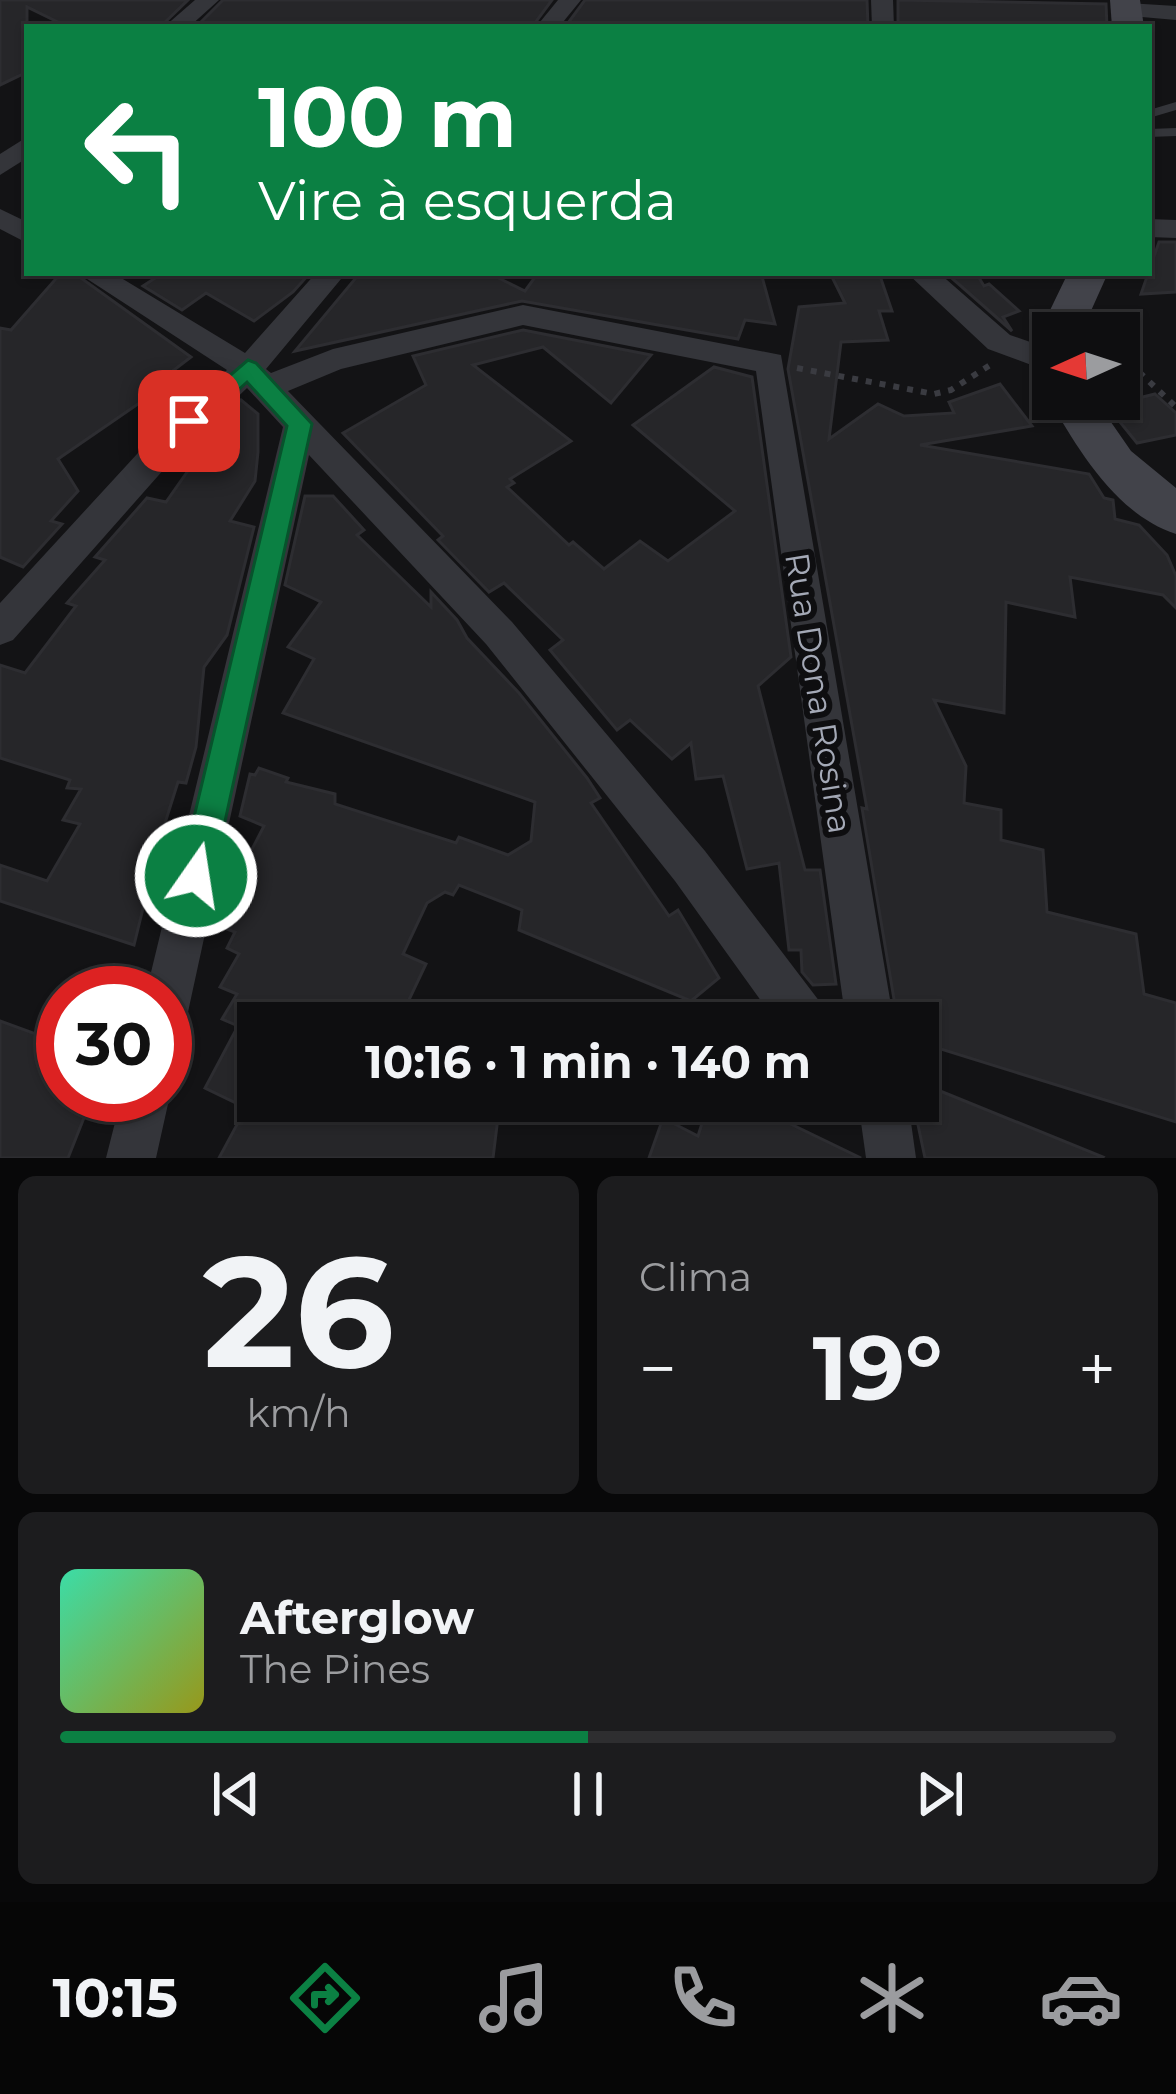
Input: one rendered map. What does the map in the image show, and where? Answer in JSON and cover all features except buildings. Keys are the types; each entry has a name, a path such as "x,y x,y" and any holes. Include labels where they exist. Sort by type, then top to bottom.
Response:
{"main road":[{"path":"1070,312 1087,276"},
{"path":"1086,420 1114,464 1176,515"}],"street":[{"path":"179,24 208,0"},
{"path":"550,24 570,0"},
{"path":"1127,12 1176,14"},
{"path":"0,166 24,147"},
{"path":"97,276 256,378 300,424 499,633 690,866 790,1002"},
{"path":"256,378 330,276"},
{"path":"924,276 982,330 1032,356"},
{"path":"0,629 183,426 256,378 523,315 770,363"},
{"name":"Rua Dona Rosina","path":"770,363 867,1002"},
{"path":"176,966 300,424"},
{"path":"131,1158 140,1122"}],"path":[{"path":"770,363 934,394 951,390 1014,350"},
{"path":"1140,373 1176,406"}],"route":[{"path":"189,421 248,368 300,424 196,876"}]}
